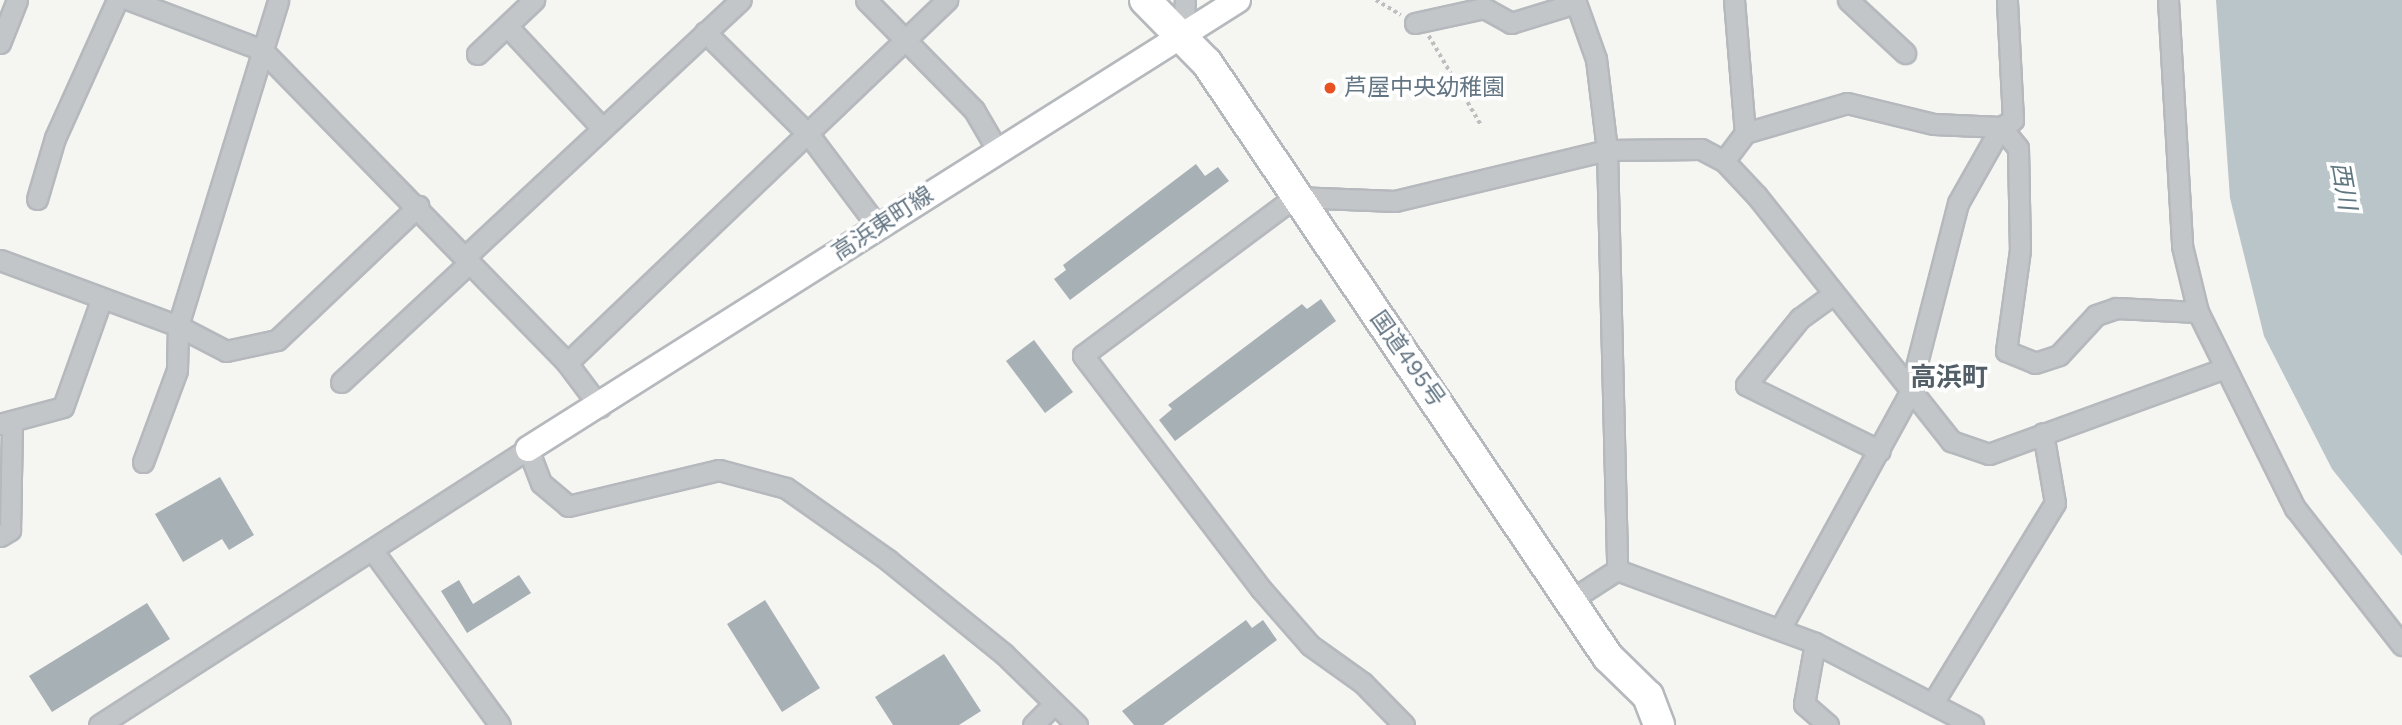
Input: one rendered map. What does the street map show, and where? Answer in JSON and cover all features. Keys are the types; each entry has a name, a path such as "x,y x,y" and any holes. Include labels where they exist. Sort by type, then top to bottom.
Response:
{"highway":[{"name":"国道495号","path":"1145,0 1183,36 1572,599 1608,657 1648,696 1659,725"}],"main road":[{"name":"高浜東町線","path":"528,449 600,407 878,227 1238,0"}],"street":[{"path":"0,43 17,0"},
{"path":"37,199 55,138 117,0"},
{"path":"130,0 262,50 418,206 567,363 600,407"},
{"path":"143,462 177,370 178,326 278,0"},
{"path":"477,54 534,0"},
{"path":"341,382 602,128 741,0"},
{"path":"866,0 905,46 974,110 998,151"},
{"path":"567,363 905,46 947,0"},
{"path":"1183,36 1185,0"},
{"path":"1734,0 1745,133"},
{"path":"1848,0 1905,53"},
{"path":"1780,629 1909,394 1958,203 2001,127 2013,120 2016,104 2007,0"},
{"path":"2168,0 2182,246 2198,312 2222,369 2295,508 2402,645"},
{"path":"1415,23 1484,8 1511,23 1576,2 1596,59 1607,150 1617,570"},
{"path":"507,26 602,128"},
{"path":"705,32 809,135 878,227"},
{"path":"1724,161 1745,133 1847,103 1934,124 2001,127 2018,148 2020,250 2006,351 2035,363 2059,355 2096,315 2116,308 2198,312"},
{"path":"1404,725 1363,683 1310,645 1261,589 1083,355 1295,197 1395,201 1607,150 1687,146 1724,161 1909,394 1966,450 1989,454 2222,369"},
{"path":"0,260 101,300 178,326 226,351 276,340 418,206"},
{"path":"1832,295 1800,318 1746,385 1880,451"},
{"path":"0,536 10,530 6,422 63,407 101,300"},
{"path":"1934,701 2055,503 2043,433"},
{"path":"99,725 528,449 541,483 568,506 719,470 786,488 888,560 1077,725"},
{"path":"373,551 500,725"},
{"path":"1572,599 1617,570"},
{"path":"1617,570 1815,643 1934,701 1973,725"},
{"path":"1815,643 1804,704 1828,725"},
{"path":"1033,725 1054,704"}],"path":[{"path":"1376,0 1425,28 1481,125"}],"water":[{"name":"西川","path":"2216,0 2402,0 2402,556 2332,469 2264,336 2230,198"}],"building":[{"path":"1196,164 1205,176 1218,167 1229,181 1070,300 1054,279 1066,270 1063,265"},
{"path":"1321,299 1336,321 1175,441 1159,420 1172,409 1168,405 1302,304 1307,309"},
{"path":"1034,340 1073,392 1045,413 1006,361"},
{"path":"220,477 254,535 229,550 222,539 183,562 155,514"},
{"path":"519,575 531,593 467,633 441,591 459,580 473,604"},
{"path":"765,600 820,688 782,712 727,624"},
{"path":"147,603 170,639 52,712 29,676"},
{"path":"1246,620 1252,628 1263,620 1277,640 1163,725 1134,725 1122,711"},
{"path":"944,654 981,711 959,725 893,725 875,697"}],"place":[{"name":"芦屋中央幼稚園","path":"1330,88"}],"district":[{"name":"高浜町","path":"1949,378"}]}
